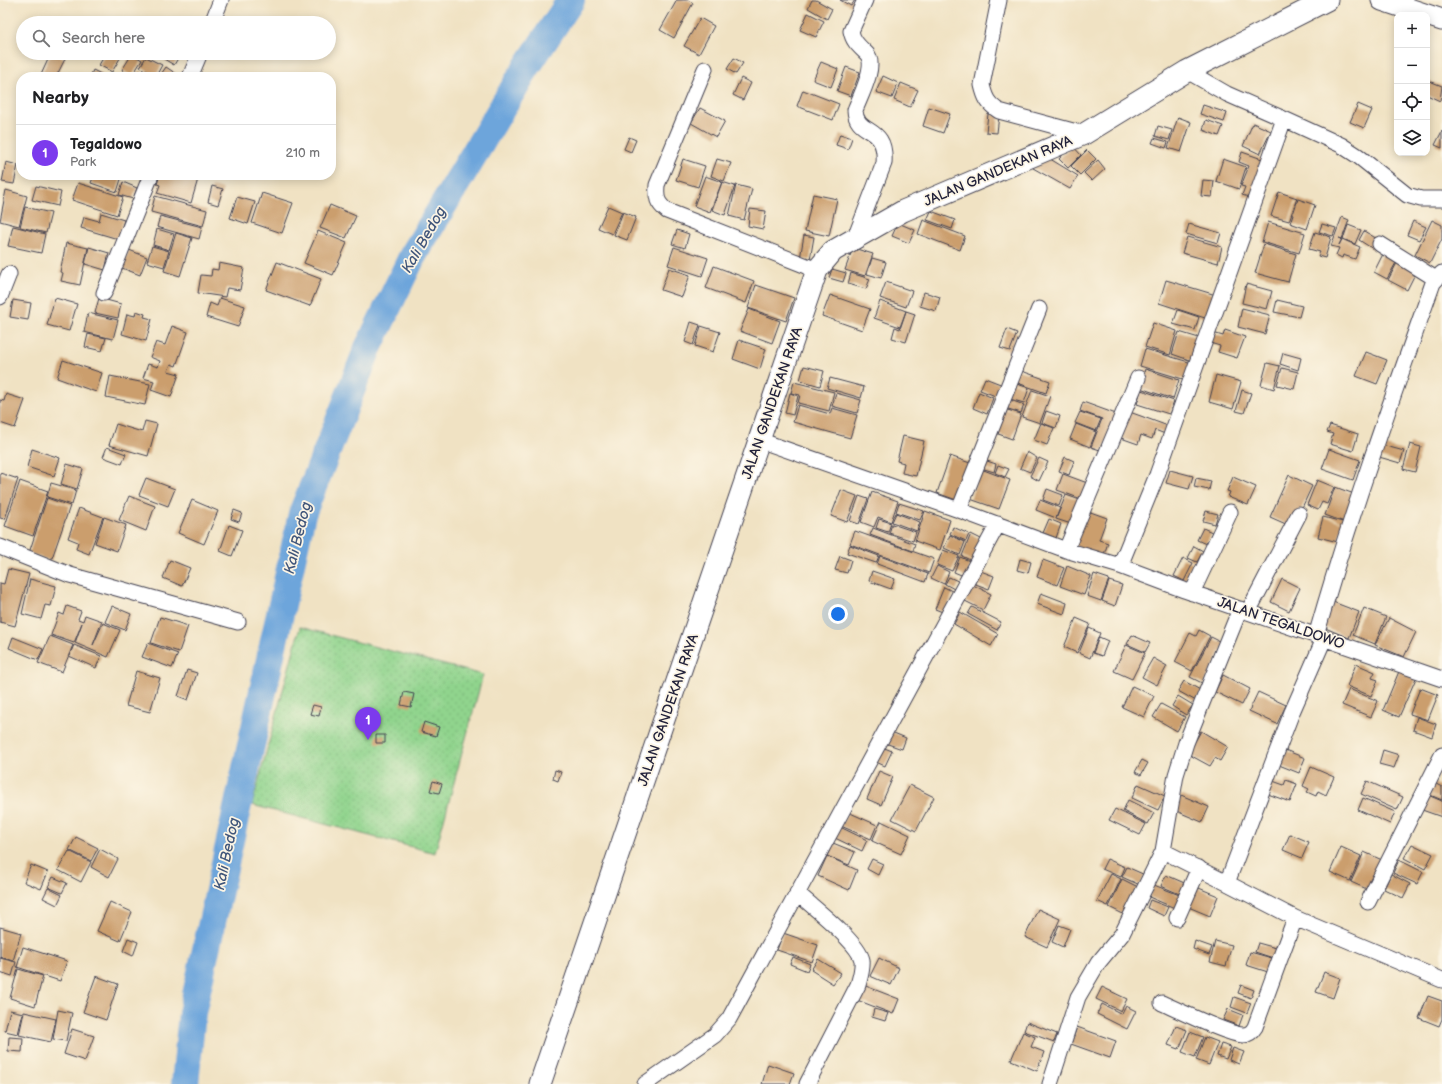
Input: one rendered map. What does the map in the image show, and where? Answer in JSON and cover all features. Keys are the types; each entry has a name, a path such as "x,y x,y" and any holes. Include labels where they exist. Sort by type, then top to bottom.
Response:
{"street":[{"path":"215,16 221,0"},
{"path":"855,238 884,163 885,151 879,138 858,122 855,116 855,110 870,68 868,55 854,42 851,31 865,0"},
{"path":"999,0 982,85 985,98 999,111 1084,134"},
{"path":"1382,0 1442,20"},
{"name":"JALAN GANDEKAN RAYA","path":"540,1084 817,270 833,252 903,211 1084,134 1187,71 1321,1"},
{"path":"192,72 197,60"},
{"path":"705,69 656,185 656,197 659,205 667,211 817,270"},
{"path":"1187,71 1227,94 1341,145 1358,156 1407,195 1421,199 1442,199"},
{"path":"1120,566 1157,475 1284,119"},
{"path":"104,293 150,180"},
{"path":"1227,883 1320,638 1341,546 1366,470 1439,276 1380,244"},
{"path":"0,297 9,274"},
{"path":"959,510 1039,309"},
{"path":"1066,550 1138,378"},
{"name":"JALAN TEGALDOWO","path":"759,440 959,510 1066,550 1120,566 1320,638 1442,679"},
{"path":"1192,593 1230,512"},
{"path":"1050,1084 1065,1031 1078,997 1098,964 1122,934 1163,851 1176,775 1186,742 1244,610 1299,514"},
{"path":"645,1084 715,1035 729,1019 998,524"},
{"path":"0,547 70,575 238,622"},
{"path":"1368,902 1442,755"},
{"path":"1163,851 1295,918 1442,980"},
{"path":"1177,918 1199,868"},
{"path":"797,893 855,946 862,961 862,972 858,985 807,1084"},
{"path":"1162,1003 1230,1032 1242,1035 1250,1034 1255,1027 1295,918"}],"green space":[{"path":"300,627 483,675 435,853 252,805"}],"building":[{"path":"677,0 688,0 693,3 674,38 660,30"},
{"path":"812,0 816,0 832,9 827,19 808,8"},
{"path":"840,0 855,0 851,6"},
{"path":"808,13 824,21 816,37 800,30"},
{"path":"700,18 714,26 699,54 684,46"},
{"path":"734,58 743,63 736,74 727,69"},
{"path":"48,60 64,60 58,72 42,72"},
{"path":"102,60 119,60 112,72 99,65"},
{"path":"128,60 142,60 134,72 125,72 122,70"},
{"path":"144,60 152,60 162,65 158,72 149,72 140,67"},
{"path":"166,60 177,60 174,65"},
{"path":"821,62 838,69 831,87 813,80"},
{"path":"166,67 174,72 162,72"},
{"path":"846,67 860,72 851,96 837,91"},
{"path":"883,76 898,83 892,98 876,92"},
{"path":"741,78 751,83 743,100 733,95"},
{"path":"1430,81 1442,86 1440,101 1430,96"},
{"path":"901,83 918,90 910,107 894,100"},
{"path":"803,90 839,104 833,120 797,106"},
{"path":"1358,104 1372,110 1364,128 1350,122"},
{"path":"1203,105 1227,113 1224,122 1200,114"},
{"path":"929,107 950,114 943,133 923,126"},
{"path":"700,108 725,121 716,137 691,123"},
{"path":"988,114 999,115 997,133 986,132"},
{"path":"1178,117 1191,122 1181,152 1168,148"},
{"path":"1206,120 1223,126 1219,136 1203,130"},
{"path":"1253,123 1271,131 1260,154 1243,146"},
{"path":"1158,126 1172,130 1169,140 1155,136"},
{"path":"1442,131 1442,148 1435,145"},
{"path":"840,134 852,138 848,149 836,145"},
{"path":"629,137 636,140 631,152 624,149"},
{"path":"1154,138 1168,142 1166,148 1152,143"},
{"path":"1072,145 1081,155 1068,168 1059,159"},
{"path":"1087,150 1096,159 1080,175 1071,166"},
{"path":"1242,152 1265,160 1252,198 1242,195 1245,187 1241,186 1249,166 1239,162"},
{"path":"1042,154 1078,176 1070,189 1033,168"},
{"path":"683,159 705,166 698,187 676,180"},
{"path":"717,159 731,163 724,181 711,176"},
{"path":"1223,159 1246,167 1239,189 1216,181"},
{"path":"1098,160 1105,169 1092,181 1084,173"},
{"path":"6,162 16,164 14,184 2,182"},
{"path":"705,176 722,182 710,212 694,206"},
{"path":"92,180 121,180 117,192 91,183"},
{"path":"158,180 198,180 191,203 157,193 160,185 157,184"},
{"path":"1203,180 1214,181 1212,197 1201,196"},
{"path":"123,182 137,188 133,199 119,195"},
{"path":"722,182 735,186 725,215 712,210"},
{"path":"78,183 123,197 117,215 72,200"},
{"path":"736,185 752,189 744,220 729,216"},
{"path":"36,186 61,192 58,206 32,200"},
{"path":"212,186 223,189 218,205 208,202"},
{"path":"6,190 27,196 19,226 0,221"},
{"path":"1279,192 1297,198 1289,221 1271,216"},
{"path":"262,193 293,203 282,233 252,223"},
{"path":"813,194 837,199 829,236 805,231"},
{"path":"155,196 207,210 203,226 151,212"},
{"path":"237,197 255,202 248,224 230,218"},
{"path":"1298,199 1315,205 1307,229 1290,223"},
{"path":"330,205 356,216 346,238 320,228"},
{"path":"608,206 622,212 612,234 598,228"},
{"path":"25,207 51,213 46,233 20,227"},
{"path":"750,209 766,211 763,229 748,226"},
{"path":"931,211 955,220 952,229 927,220"},
{"path":"623,212 636,217 627,240 614,235"},
{"path":"101,213 124,220 118,239 81,228 84,217 99,221"},
{"path":"160,216 202,227 199,239 157,227"},
{"path":"1342,217 1349,220 1342,239 1360,247 1355,259 1343,255 1342,258 1336,255 1339,248 1331,246"},
{"path":"923,220 965,236 960,250 918,234"},
{"path":"1432,220 1442,225 1442,239 1430,263 1415,255"},
{"path":"1413,221 1426,227 1419,240 1407,235"},
{"path":"1268,222 1305,233 1299,253 1262,242"},
{"path":"898,223 915,230 909,243 892,236"},
{"path":"1189,224 1221,233 1218,243 1186,234"},
{"path":"1322,224 1336,228 1333,236 1319,232"},
{"path":"1348,225 1361,230 1355,244 1343,239"},
{"path":"13,226 45,234 41,253 8,246"},
{"path":"157,229 174,234 169,250 153,245"},
{"path":"677,230 689,234 685,248 672,244"},
{"path":"318,231 347,243 333,275 304,263"},
{"path":"1364,231 1379,240 1373,249 1359,240"},
{"path":"1315,232 1331,237 1325,258 1318,256 1320,252 1309,249"},
{"path":"176,233 192,238 180,276 164,271"},
{"path":"804,235 814,237 810,260 800,259"},
{"path":"1187,237 1222,247 1218,263 1182,253"},
{"path":"66,243 88,248 80,285 61,281 63,273 60,272"},
{"path":"1264,244 1296,254 1288,282 1255,273"},
{"path":"152,246 169,251 164,267 147,262"},
{"path":"89,247 109,253 105,270 85,264"},
{"path":"674,247 708,258 702,276 668,265"},
{"path":"853,248 873,254 865,276 845,270"},
{"path":"129,250 147,257 140,275 122,268"},
{"path":"1383,254 1397,261 1387,279 1374,272"},
{"path":"872,258 886,262 881,278 867,274"},
{"path":"1398,261 1417,270 1407,290 1388,280"},
{"path":"277,262 321,279 310,306 266,290"},
{"path":"219,263 244,268 240,290 227,288 225,297 198,293 201,275 211,276 212,269 218,270"},
{"path":"714,266 754,281 746,303 706,288"},
{"path":"669,268 690,275 682,297 661,290"},
{"path":"832,269 846,273 843,282 829,278"},
{"path":"851,273 870,279 866,289 848,284"},
{"path":"1166,280 1216,295 1208,319 1159,303"},
{"path":"886,282 912,291 906,307 880,298"},
{"path":"1246,284 1272,291 1267,309 1242,303"},
{"path":"756,285 794,298 786,321 748,308"},
{"path":"924,292 940,297 936,311 920,306"},
{"path":"830,295 870,309 862,330 822,316"},
{"path":"55,298 77,304 69,331 47,325"},
{"path":"99,298 121,304 118,318 95,313"},
{"path":"220,298 245,306 238,327 206,317 210,303 217,306"},
{"path":"13,300 31,303 28,320 10,317"},
{"path":"1277,300 1302,306 1299,317 1274,312"},
{"path":"880,301 906,311 900,327 874,318"},
{"path":"1242,308 1270,315 1265,334 1238,327"},
{"path":"749,309 780,321 772,343 740,331"},
{"path":"1178,310 1199,317 1195,330 1173,324"},
{"path":"136,311 145,314 144,317 152,319 146,341 122,334 127,314 135,316"},
{"path":"906,311 915,314 906,342 892,338 895,327 900,329"},
{"path":"88,313 118,320 113,339 84,332"},
{"path":"691,322 700,325 693,345 685,342"},
{"path":"1153,323 1177,331 1170,355 1145,347"},
{"path":"172,326 188,332 176,366 171,364 168,371 179,374 171,397 151,390 154,381 143,378 148,364 158,367 160,361 150,357 156,342 165,345"},
{"path":"701,326 720,332 713,352 695,346"},
{"path":"1007,329 1017,333 1010,351 1000,348"},
{"path":"1225,330 1245,337 1237,358 1218,352 1220,346 1210,343 1213,333 1223,336"},
{"path":"1179,332 1199,338 1192,361 1172,354"},
{"path":"88,334 106,338 102,351 85,347"},
{"path":"739,340 766,349 760,369 733,359"},
{"path":"1145,349 1192,363 1186,380 1140,366"},
{"path":"1366,352 1387,360 1377,384 1356,376"},
{"path":"1283,353 1301,358 1298,370 1280,364"},
{"path":"63,360 102,373 96,392 57,378"},
{"path":"1267,363 1280,366 1274,389 1261,385"},
{"path":"804,366 824,371 820,386 800,380"},
{"path":"1282,368 1298,372 1294,389 1277,385"},
{"path":"1016,369 1050,381 1046,393 1012,381"},
{"path":"1145,369 1179,380 1173,399 1140,388"},
{"path":"1216,375 1241,382 1233,409 1209,402"},
{"path":"110,376 150,384 145,405 106,397"},
{"path":"830,378 864,387 861,398 827,388"},
{"path":"985,378 1003,385 998,397 980,390"},
{"path":"794,382 834,392 829,411 798,403 800,395 791,393"},
{"path":"1011,382 1029,388 1024,403 1006,398"},
{"path":"1032,390 1050,396 1040,423 1022,417"},
{"path":"1141,390 1174,401 1169,414 1137,404"},
{"path":"1242,390 1251,393 1244,413 1236,411"},
{"path":"979,392 993,398 987,414 973,408"},
{"path":"790,393 798,396 793,415 785,413"},
{"path":"836,393 861,400 857,413 832,406"},
{"path":"6,394 25,400 15,428 0,423 0,400 4,401"},
{"path":"1005,398 1024,405 1021,413 1002,407"},
{"path":"1083,402 1116,414 1103,451 1091,447 1102,419 1080,411"},
{"path":"798,405 830,414 832,408 857,415 850,438 793,422"},
{"path":"1001,408 1021,414 1012,439 993,432"},
{"path":"1046,411 1060,416 1056,428 1042,423"},
{"path":"1127,411 1168,426 1165,434 1155,430 1152,439 1141,435 1138,444 1121,438"},
{"path":"1080,412 1101,419 1096,431 1075,423"},
{"path":"145,421 157,424 148,456 109,445 116,424 142,432"},
{"path":"1041,423 1054,428 1047,445 1034,440"},
{"path":"1076,424 1096,432 1090,447 1070,439"},
{"path":"1330,425 1358,434 1353,451 1330,444 1333,434 1327,432"},
{"path":"903,436 924,441 916,476 902,473 904,463 897,461"},
{"path":"1410,444 1421,447 1415,472 1403,469"},
{"path":"1382,445 1404,451 1400,463 1379,457"},
{"path":"107,447 126,454 122,464 103,457"},
{"path":"32,449 60,458 54,476 27,467"},
{"path":"1329,449 1360,460 1353,480 1322,469"},
{"path":"1027,452 1037,458 1030,472 1020,468"},
{"path":"950,456 973,464 959,501 937,493"},
{"path":"1065,457 1074,461 1069,475 1059,471"},
{"path":"1039,458 1048,462 1039,481 1030,476"},
{"path":"984,460 996,464 994,472 981,468"},
{"path":"67,464 83,469 77,489 61,484"},
{"path":"998,465 1009,469 1005,477 995,473"},
{"path":"981,469 1010,480 999,509 970,499"},
{"path":"1170,470 1193,476 1189,489 1166,483"},
{"path":"0,473 18,479 5,519 0,518"},
{"path":"1063,474 1090,484 1084,500 1057,490"},
{"path":"1289,475 1312,486 1301,510 1288,525 1270,517"},
{"path":"1233,477 1256,487 1248,505 1228,497 1230,492 1227,491"},
{"path":"146,478 175,489 168,506 139,495"},
{"path":"1196,478 1211,481 1209,490 1194,487"},
{"path":"1317,480 1334,487 1327,504 1322,502 1318,510 1307,505"},
{"path":"20,481 48,491 33,536 5,526"},
{"path":"51,483 76,490 72,505 47,497"},
{"path":"1335,487 1357,495 1347,523 1325,515"},
{"path":"1047,489 1063,495 1059,506 1043,500"},
{"path":"841,490 857,496 847,522 831,516"},
{"path":"872,492 898,501 891,522 878,517 874,527 861,522"},
{"path":"1066,495 1080,500 1071,524 1056,519"},
{"path":"129,496 155,506 146,531 119,520"},
{"path":"859,496 868,499 859,524 850,521"},
{"path":"47,498 70,506 51,561 29,553"},
{"path":"192,500 218,511 204,544 178,533"},
{"path":"1040,500 1060,508 1056,518 1036,510"},
{"path":"899,503 924,511 920,520 896,512"},
{"path":"79,508 103,517 89,554 76,549 78,542 68,538"},
{"path":"234,510 242,513 239,522 231,519"},
{"path":"1085,510 1107,518 1099,540 1108,543 1103,557 1073,546"},
{"path":"925,511 950,520 940,550 915,541"},
{"path":"1206,511 1218,514 1215,524 1203,521"},
{"path":"896,513 920,522 917,531 892,522"},
{"path":"104,517 126,525 117,551 95,543"},
{"path":"1323,517 1343,522 1338,542 1318,537"},
{"path":"879,519 891,523 888,532 876,528"},
{"path":"1049,519 1061,524 1056,538 1043,533"},
{"path":"892,524 916,532 913,541 889,533"},
{"path":"229,525 242,530 232,556 220,551"},
{"path":"953,527 969,534 966,541 950,534"},
{"path":"873,528 915,544 913,551 870,535"},
{"path":"1203,528 1212,532 1206,544 1197,540"},
{"path":"855,531 934,559 929,573 850,544"},
{"path":"971,534 983,540 974,562 962,556"},
{"path":"950,535 965,542 960,555 944,548"},
{"path":"850,545 879,556 876,563 847,553"},
{"path":"1194,546 1203,551 1197,562 1188,558"},
{"path":"943,550 959,556 952,571 937,565"},
{"path":"840,556 851,560 847,573 835,570"},
{"path":"880,556 928,574 925,582 877,564"},
{"path":"960,557 972,562 966,577 954,572"},
{"path":"1183,558 1193,563 1184,581 1174,576"},
{"path":"1020,559 1031,562 1028,573 1017,570"},
{"path":"170,560 190,568 182,586 163,578"},
{"path":"1043,560 1064,568 1057,585 1037,577"},
{"path":"937,566 949,572 944,584 931,578"},
{"path":"1067,566 1091,576 1084,595 1060,586"},
{"path":"8,569 29,574 15,626 0,622 0,583 4,584"},
{"path":"978,570 994,576 989,589 973,583"},
{"path":"872,571 895,579 891,589 869,581"},
{"path":"1094,574 1109,579 1101,601 1087,596"},
{"path":"949,577 960,582 956,590 945,584"},
{"path":"30,579 56,586 51,606 45,605 41,619 22,614"},
{"path":"1282,579 1300,588 1289,611 1271,602"},
{"path":"1109,581 1122,585 1115,606 1102,601"},
{"path":"973,585 991,594 983,610 965,601"},
{"path":"944,587 954,592 945,613 935,609"},
{"path":"1041,593 1067,603 1064,614 1037,604"},
{"path":"1333,602 1359,612 1349,638 1323,627"},
{"path":"67,606 81,611 78,619 83,621 85,615 102,621 93,645 103,623 120,630 108,657 75,643 82,623 74,643 51,635 59,613 64,615"},
{"path":"112,606 131,614 125,630 105,622"},
{"path":"972,607 1001,622 997,630 968,614"},
{"path":"1364,608 1386,617 1375,644 1353,635"},
{"path":"960,612 998,634 991,646 954,624"},
{"path":"160,617 188,626 179,652 151,643"},
{"path":"1076,618 1090,624 1077,653 1064,647"},
{"path":"1389,618 1416,632 1404,657 1375,645"},
{"path":"1089,628 1100,633 1090,658 1079,653"},
{"path":"1199,630 1210,636 1192,671 1175,662 1190,633 1196,636"},
{"path":"1132,635 1150,643 1145,652 1127,644"},
{"path":"50,636 73,645 62,672 38,663"},
{"path":"13,637 43,649 38,660 9,648"},
{"path":"1099,637 1108,641 1102,656 1093,653"},
{"path":"1211,637 1225,644 1204,684 1190,677"},
{"path":"148,643 178,654 172,668 142,657"},
{"path":"74,645 101,656 96,668 69,656"},
{"path":"1126,645 1145,653 1132,679 1114,671"},
{"path":"1153,658 1167,666 1157,685 1142,677"},
{"path":"1356,664 1375,672 1372,678 1378,680 1371,696 1347,686"},
{"path":"1400,669 1417,676 1399,717 1383,710"},
{"path":"187,670 197,673 188,700 178,696"},
{"path":"136,671 160,678 150,712 126,706"},
{"path":"1223,675 1250,689 1242,705 1215,692"},
{"path":"1184,681 1202,691 1196,701 1178,691"},
{"path":"1132,686 1154,696 1144,717 1122,707"},
{"path":"1420,688 1438,695 1428,720 1410,714"},
{"path":"1349,689 1378,701 1371,717 1342,705"},
{"path":"404,692 414,694 411,707 401,705"},
{"path":"1258,692 1286,705 1277,724 1249,711"},
{"path":"1178,696 1193,705 1186,715 1172,706"},
{"path":"1161,704 1185,717 1177,731 1153,717"},
{"path":"313,705 321,707 319,716 310,714"},
{"path":"1417,717 1436,724 1432,737 1413,730"},
{"path":"424,722 439,727 436,736 421,732"},
{"path":"889,731 906,738 902,749 885,743"},
{"path":"1201,731 1228,747 1220,761 1215,758 1210,766 1188,754"},
{"path":"376,735 385,735 385,743 376,743"},
{"path":"882,747 892,751 885,766 876,762"},
{"path":"1285,750 1305,758 1299,773 1279,765"},
{"path":"1383,750 1399,755 1394,768 1379,764"},
{"path":"1142,760 1148,763 1141,775 1135,772"},
{"path":"1311,767 1334,777 1326,795 1318,791 1316,796 1307,792 1309,789 1303,786"},
{"path":"555,770 561,772 558,781 553,779"},
{"path":"879,771 893,777 881,805 867,799"},
{"path":"1270,780 1284,785 1286,780 1297,784 1290,802 1265,793"},
{"path":"433,781 442,784 439,793 430,791"},
{"path":"1367,781 1403,797 1397,810 1361,794"},
{"path":"1434,783 1442,787 1442,800 1430,795"},
{"path":"1138,784 1165,796 1158,810 1132,798"},
{"path":"910,785 934,797 916,831 892,819"},
{"path":"1181,795 1209,807 1202,822 1174,810"},
{"path":"1428,795 1442,801 1442,817 1422,810"},
{"path":"1363,798 1395,812 1390,824 1358,810"},
{"path":"1128,800 1154,813 1148,824 1123,811"},
{"path":"1115,809 1146,824 1140,835 1109,820"},
{"path":"848,812 877,825 871,839 841,826"},
{"path":"881,821 910,835 901,854 872,841"},
{"path":"840,827 867,840 862,851 835,838"},
{"path":"1290,834 1309,842 1302,858 1283,850"},
{"path":"76,837 98,848 91,861 69,850"},
{"path":"833,843 855,852 849,865 827,856"},
{"path":"1412,844 1433,854 1425,869 1404,858"},
{"path":"1341,847 1361,856 1350,881 1330,872"},
{"path":"100,849 118,859 109,877 91,867"},
{"path":"69,851 91,862 81,882 58,870"},
{"path":"1364,852 1382,860 1369,890 1351,882"},
{"path":"827,856 857,870 849,890 818,876"},
{"path":"872,859 883,864 878,875 867,869"},
{"path":"1107,859 1125,867 1121,877 1102,869"},
{"path":"1399,860 1423,872 1417,884 1393,873"},
{"path":"31,865 48,872 41,889 24,882"},
{"path":"1127,867 1145,875 1140,885 1122,877"},
{"path":"1111,874 1121,879 1108,906 1097,901"},
{"path":"1391,874 1410,884 1403,898 1384,889"},
{"path":"1166,875 1189,885 1184,896 1161,886"},
{"path":"53,877 67,883 62,893 48,887"},
{"path":"1122,879 1138,887 1125,915 1109,907"},
{"path":"1154,885 1182,896 1177,909 1149,897"},
{"path":"1194,886 1218,896 1210,916 1186,906"},
{"path":"48,888 62,895 57,905 43,898"},
{"path":"1150,900 1168,907 1164,916 1147,908"},
{"path":"110,902 132,912 120,941 97,931"},
{"path":"1038,909 1060,919 1047,947 1025,937"},
{"path":"1059,925 1070,929 1063,947 1052,942"},
{"path":"0,927 21,933 13,961 0,957"},
{"path":"783,933 818,945 812,962 777,950"},
{"path":"128,938 138,942 133,956 123,951"},
{"path":"1195,941 1212,947 1209,955 1193,949"},
{"path":"1215,941 1232,945 1226,966 1210,962"},
{"path":"1258,943 1276,948 1273,958 1255,952"},
{"path":"23,947 67,961 60,981 17,967"},
{"path":"1250,952 1272,958 1268,972 1246,965"},
{"path":"793,957 810,964 807,971 790,964"},
{"path":"0,958 16,962 12,976 0,972"},
{"path":"879,958 899,968 891,985 870,976"},
{"path":"818,959 841,973 833,984 811,970"},
{"path":"18,969 43,976 35,1006 10,998"},
{"path":"1324,972 1340,978 1333,998 1316,992"},
{"path":"96,976 118,984 106,1020 83,1012"},
{"path":"863,985 899,999 893,1014 857,1000"},
{"path":"1241,985 1254,990 1251,998 1238,993"},
{"path":"1102,987 1127,999 1121,1011 1096,999"},
{"path":"1428,996 1442,1001 1442,1019 1439,1026 1419,1018"},
{"path":"1234,997 1251,1003 1247,1013 1231,1007"},
{"path":"1102,1004 1122,1014 1126,1006 1136,1011 1127,1029 1097,1014"},
{"path":"874,1009 888,1013 885,1021 872,1017"},
{"path":"1228,1009 1243,1015 1239,1026 1223,1020"},
{"path":"10,1010 23,1013 18,1034 5,1031"},
{"path":"58,1010 72,1013 66,1041 53,1039"},
{"path":"24,1012 56,1019 51,1042 19,1035"},
{"path":"1027,1022 1057,1034 1054,1042 1024,1031"},
{"path":"1176,1026 1187,1030 1179,1049 1168,1045"},
{"path":"1077,1027 1116,1041 1110,1058 1071,1044"},
{"path":"72,1029 94,1036 85,1061 64,1054"},
{"path":"1023,1032 1035,1037 1031,1047 1044,1052 1037,1071 1011,1060"},
{"path":"1190,1032 1203,1037 1195,1057 1182,1052"},
{"path":"9,1037 23,1038 22,1052 8,1051"},
{"path":"1205,1037 1218,1042 1209,1065 1196,1060"},
{"path":"1221,1044 1231,1047 1226,1059 1217,1056"},
{"path":"1233,1048 1244,1052 1239,1064 1229,1060"},
{"path":"768,1064 794,1073 790,1084 762,1084"}],"waterway":[{"name":"Kali Bedog","path":"185,1084 192,1013 302,514 368,348 412,257 526,68 571,0"}],"place":[{"name":"Tegaldowo","path":"368,740"}]}
